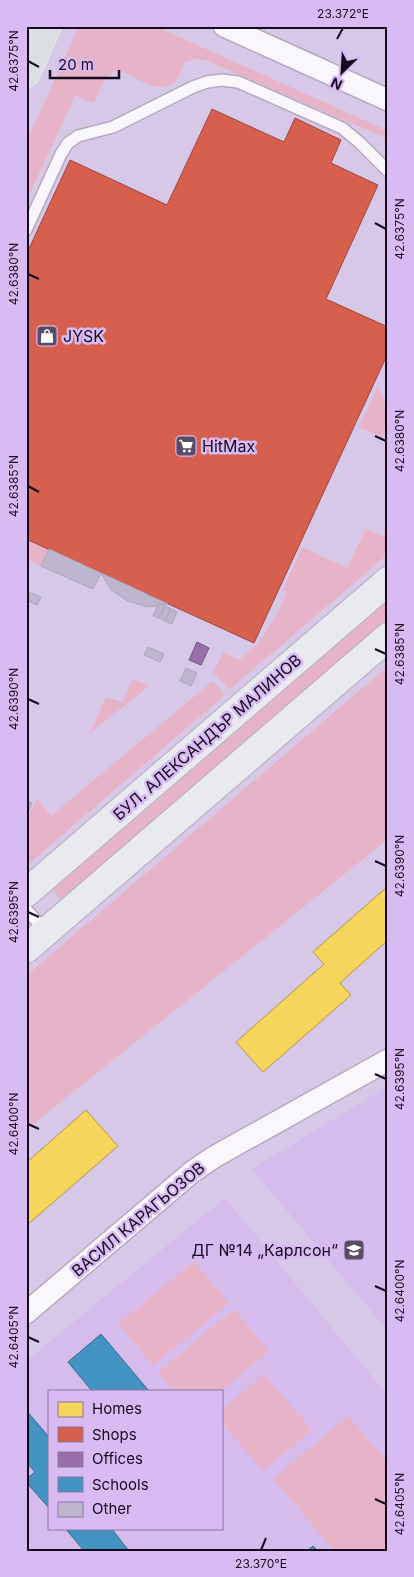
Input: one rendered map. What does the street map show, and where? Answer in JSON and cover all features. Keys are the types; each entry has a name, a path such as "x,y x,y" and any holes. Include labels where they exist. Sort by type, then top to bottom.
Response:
{"main road":[{"path":"26,73 47,26"}],"street":[{"path":"224,26 388,100"},
{"name":"БУЛ. АЛЕКСАНДЪР МАЛИНОВ","path":"26,893 388,581"},
{"path":"32,942 388,638"},
{"name":"ВАСИЛ КАРАГЬОЗОВ","path":"26,1313 192,1172 214,1157 388,1060"}],"lane":[{"path":"26,230 61,154 68,143 78,136 113,127 192,87 207,82 222,80 238,82 342,128 360,142 388,171"},
{"path":"26,909 32,942"}],"shaded area":[{"path":"79,26 155,26 388,131 388,142 383,137 205,60 194,59 184,62 176,80 164,87 156,87 119,70 106,79 94,103 75,96 26,202 26,143"},
{"path":"378,386 388,412 387,423 382,437 359,427"},
{"path":"388,527 388,554 229,690 213,672 223,652 239,660 257,645 277,614 287,592 283,590 302,547 347,568 366,529 383,536"},
{"path":"26,539 49,549 41,566 26,559"},
{"path":"388,601 388,619 61,900 53,890"},
{"path":"388,666 388,839 26,1130 26,976"},
{"path":"133,679 148,685 148,687 90,733 106,697 122,702"},
{"path":"213,681 225,695 26,866 26,821 37,799 51,816"},
{"name":"ДГ №14 „Карлсон“","path":"388,1086 388,1331 252,1169"},
{"path":"225,1198 388,1396 388,1551 26,1551 26,1361"},
{"path":"194,1261 229,1303 153,1366 118,1324"},
{"path":"234,1309 269,1351 222,1390 172,1390 158,1372"},
{"path":"264,1374 312,1430 263,1471 222,1423 222,1409"},
{"path":"348,1416 388,1462 388,1551 335,1551 273,1479"}],"building: Homes":[{"path":"388,886 388,940 340,983 351,995 263,1072 236,1042 324,964 313,952"},
{"path":"86,1110 118,1146 26,1226 26,1163"}],"building: Shops":[{"name":"HitMax","path":"212,109 284,142 295,118 341,140 331,163 378,185 326,299 388,327 388,353 254,643 26,539 26,255 70,160 167,205"}],"building: Offices":[{"path":"197,642 209,648 201,665 189,660"}],"building: Schools":[{"path":"101,1334 148,1390 91,1390 68,1362"},
{"path":"26,1410 48,1436 48,1507 26,1482 26,1479 35,1472 26,1462"},
{"path":"67,1530 113,1530 129,1551 84,1551"},
{"path":"313,1546 318,1551 307,1551"}],"building: Other":[{"path":"49,549 101,573 93,589 41,566"},
{"path":"101,573 168,604 148,607 128,601 111,590"},
{"path":"26,591 41,597 37,605 26,600"},
{"path":"159,603 165,606 159,618 153,616"},
{"path":"165,606 171,609 165,621 159,618"},
{"path":"171,609 177,612 172,624 165,621"},
{"path":"148,647 164,654 160,662 144,655"},
{"path":"186,668 197,673 191,686 180,681"},
{"path":"26,800 32,803 26,817"}],"place":[{"name":"JYSK","path":"47,336"},
{"name":"HitMax","path":"186,446"},
{"name":"ДГ №14 „Карлсон“","path":"354,1250"}]}
